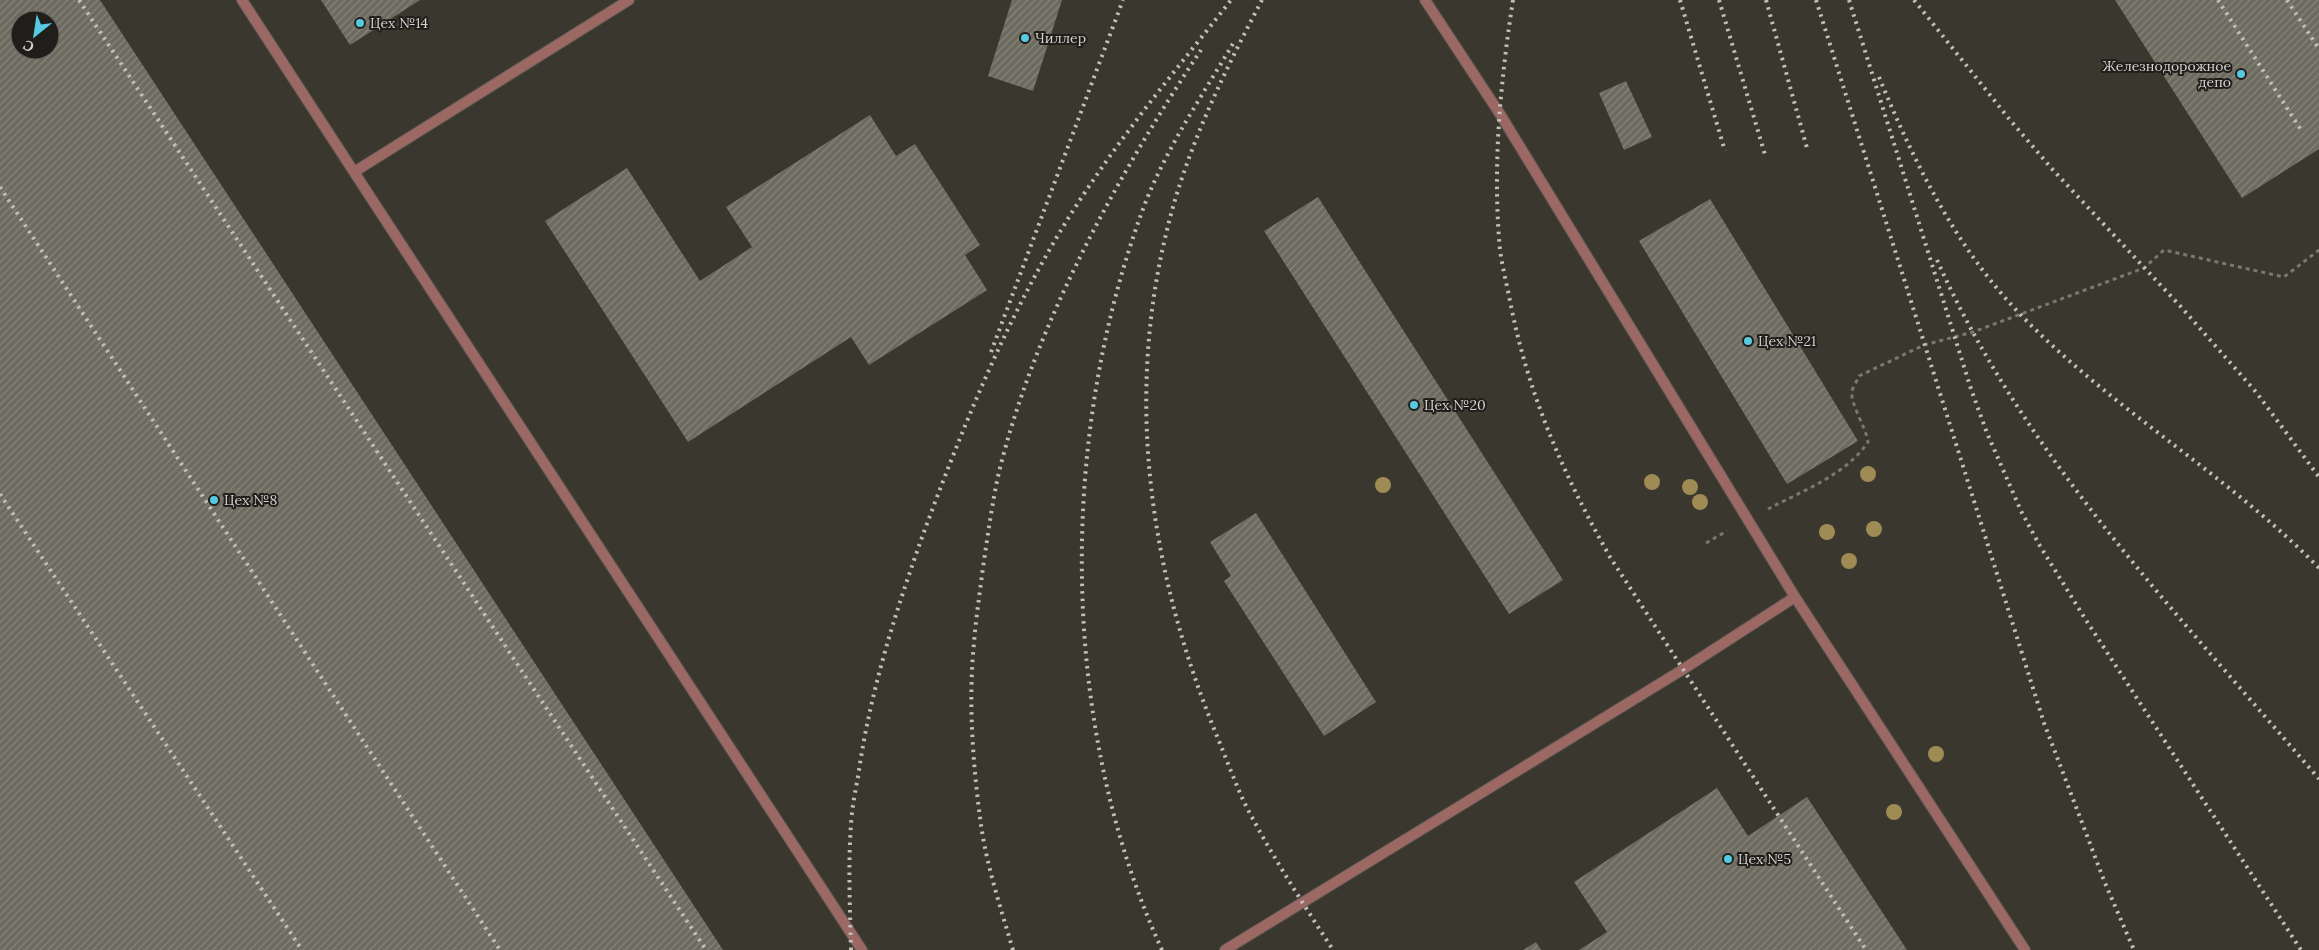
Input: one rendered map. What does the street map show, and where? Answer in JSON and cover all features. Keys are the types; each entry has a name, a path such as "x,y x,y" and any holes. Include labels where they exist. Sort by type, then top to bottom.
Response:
{"lane":[{"path":"242,0 862,950"},
{"path":"354,172 629,0"},
{"path":"1425,0 1500,114 1795,596 2025,950"},
{"path":"1225,950 1682,670 1795,596"}],"path":[{"path":"1706,542 1845,467 1859,455 1868,442 1866,430 1854,407 1852,392 1859,376 1924,345 1973,332 2144,268 2164,250 2284,277 2319,250"}],"building":[{"name":"Цех №8","path":"0,0 100,0 723,950 0,950"},
{"name":"Цех №14","path":"321,0 420,0 350,45"},
{"name":"Чиллер","path":"1012,0 1062,0 1033,91 988,76"},
{"name":"Железнодорожное депо","path":"2115,0 2319,0 2319,149 2242,198"},
{"path":"1626,81 1652,137 1624,150 1599,93"},
{"path":"870,115 896,156 915,144 980,245 965,255 987,290 869,365 851,337 688,442 545,221 627,168 700,281 752,247 726,207"},
{"name":"Цех №20","path":"1318,197 1563,580 1509,614 1264,231"},
{"name":"Цех №21","path":"1710,199 1858,441 1787,484 1639,241"},
{"path":"1256,513 1376,702 1324,736 1224,581 1231,576 1210,542"},
{"name":"Цех №5","path":"1717,788 1748,836 1807,797 1907,950 1579,950 1607,932 1574,882"},
{"path":"1536,942 1541,950 1523,950"}],"railway":[{"path":"79,0 706,950"},
{"path":"991,352 1123,0"},
{"path":"851,950 849,871 851,818 869,713 885,651 904,590 960,438 1020,305 1067,220 1127,133 1231,0"},
{"path":"1262,0 1220,83 1195,141 1167,230 1154,295 1147,360 1147,425 1151,489 1161,553 1176,617 1195,679 1219,741 1244,802 1254,821 1333,950"},
{"path":"1513,0 1499,119 1497,208 1502,262 1518,335 1537,401 1562,464 1610,557 1866,950"},
{"path":"1680,0 1725,151"},
{"path":"1719,0 1766,158"},
{"path":"1766,0 1807,148"},
{"path":"1816,0 2044,723 2105,883 2134,950"},
{"path":"1849,0 1971,389 1987,433 2021,511 2040,546 2084,617 2301,950"},
{"path":"1914,0 2010,120 2053,170 2182,308 2256,392 2319,477"},
{"path":"2218,0 2301,130"},
{"path":"2287,0 2319,49"},
{"path":"1162,950 1128,863 1104,772 1088,678 1082,582 1084,486 1096,391 1115,298 1143,209 1173,144 1234,42"},
{"path":"1013,950 984,841 972,734 971,688 975,633 990,519 999,472 1034,362 1082,253 1139,148 1201,50"},
{"path":"1879,77 1892,109 1938,202 1975,260 2019,313 2091,380 2246,502 2319,568"},
{"path":"0,187 500,950"},
{"path":"1937,260 1973,332 2014,402 2060,468 2109,533 2160,595 2319,779"},
{"path":"0,494 302,950"}],"place":[{"name":"Цех №14","path":"360,23"},
{"name":"Чиллер","path":"1025,38"},
{"name":"Железнодорожное депо","path":"2241,74"},
{"name":"Цех №21","path":"1748,341"},
{"name":"Цех №20","path":"1414,405"},
{"name":"Цех №8","path":"214,500"},
{"name":"Цех №5","path":"1728,859"}]}
